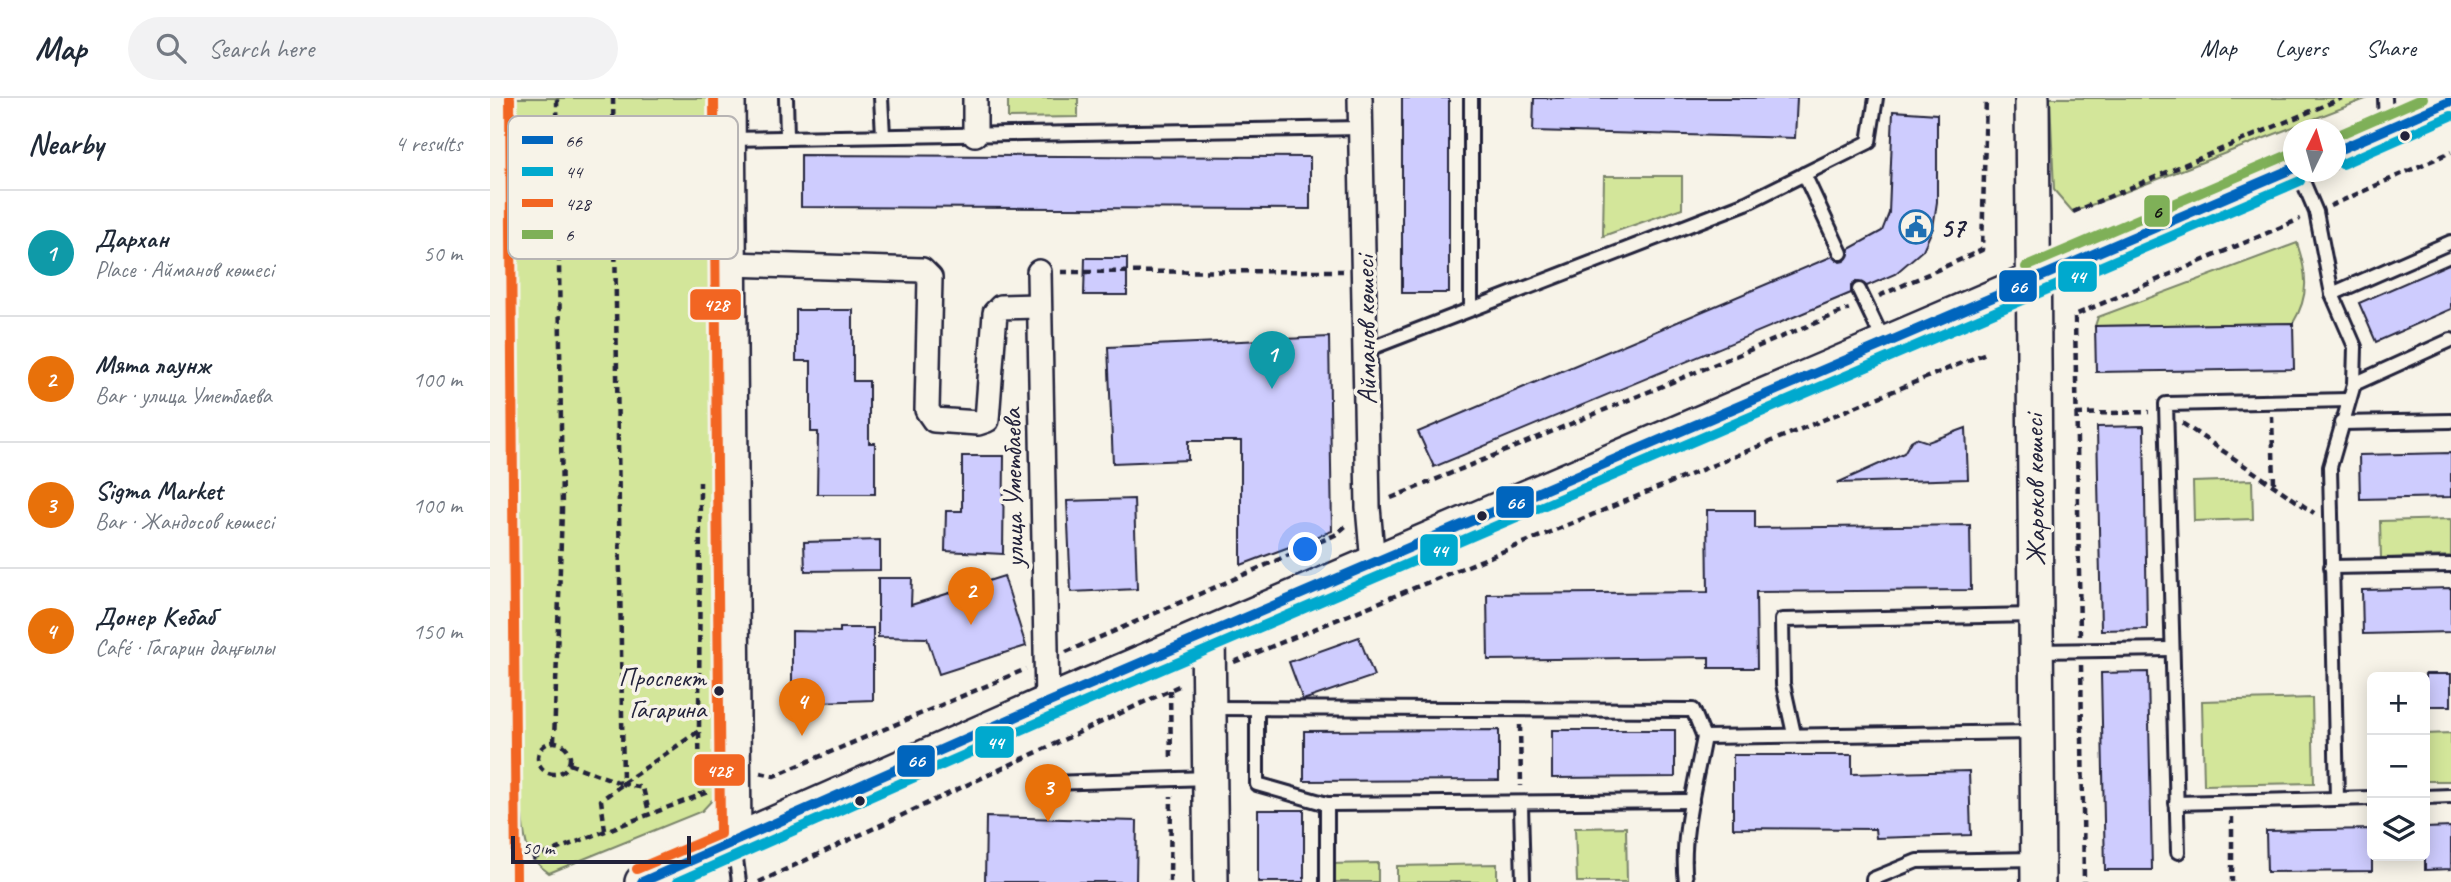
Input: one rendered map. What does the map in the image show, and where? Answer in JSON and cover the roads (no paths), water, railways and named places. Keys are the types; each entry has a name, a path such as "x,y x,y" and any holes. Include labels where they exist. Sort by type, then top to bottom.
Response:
{"main road":[{"path":"496,98 493,149 494,336 502,882"},
{"path":"728,98 728,116"},
{"name":"Жароков көшесі","path":"2032,98 2038,870"},
{"path":"2346,143 2385,114 2451,101"},
{"path":"642,882 1047,703 2283,173"},
{"path":"729,259 734,843"},
{"path":"1208,634 1211,882"}],"street":[{"path":"975,98 975,134"},
{"name":"Айманов көшесі","path":"1360,98 1368,507 1373,563"},
{"path":"729,264 922,270 927,273 930,278 927,410 934,420 978,423 987,420 995,313 1001,307 1040,306"},
{"name":"улица Уметбаева","path":"1039,272 1047,703"}],"lane":[{"path":"786,98 787,136"},
{"path":"881,98 883,135"},
{"path":"1471,98 1471,309"},
{"path":"1366,350 1746,203 1869,142 1876,98"},
{"path":"738,139 1360,128"},
{"path":"1804,174 1841,253"},
{"path":"2303,182 2316,212 2332,294 2355,347 2354,384 2330,467 2337,799"},
{"path":"2332,294 2451,242"},
{"path":"1859,290 1884,342"},
{"path":"2354,384 2451,340"},
{"path":"2178,852 2166,404 2349,400"},
{"path":"2341,424 2451,421"},
{"path":"2331,567 2451,565"},
{"path":"1794,734 1783,684 1782,620 2035,615"},
{"path":"2035,651 2171,649"},
{"path":"1209,708 1693,710 1704,737 1692,801 1686,882"},
{"path":"1257,709 1257,785 1327,804 1521,805 1692,801"},
{"path":"1704,737 2036,732"},
{"path":"1049,783 1209,778"},
{"path":"2430,797 2451,796"},
{"path":"2176,803 2367,798"},
{"path":"1327,804 1327,882"},
{"path":"1521,805 1523,882"},
{"path":"734,843 739,882"},
{"path":"1873,882 1873,878 1917,861 2038,870"}],"place":[{"name":"57","path":"1916,227"},
{"name":"Дархан","path":"1272,389"},
{"name":"Мята лаунж","path":"971,625"},
{"name":"Проспект Гагарина","path":"719,691"},
{"name":"Донер Кебаб","path":"802,736"},
{"name":"Sigma Market","path":"1048,822"}]}
